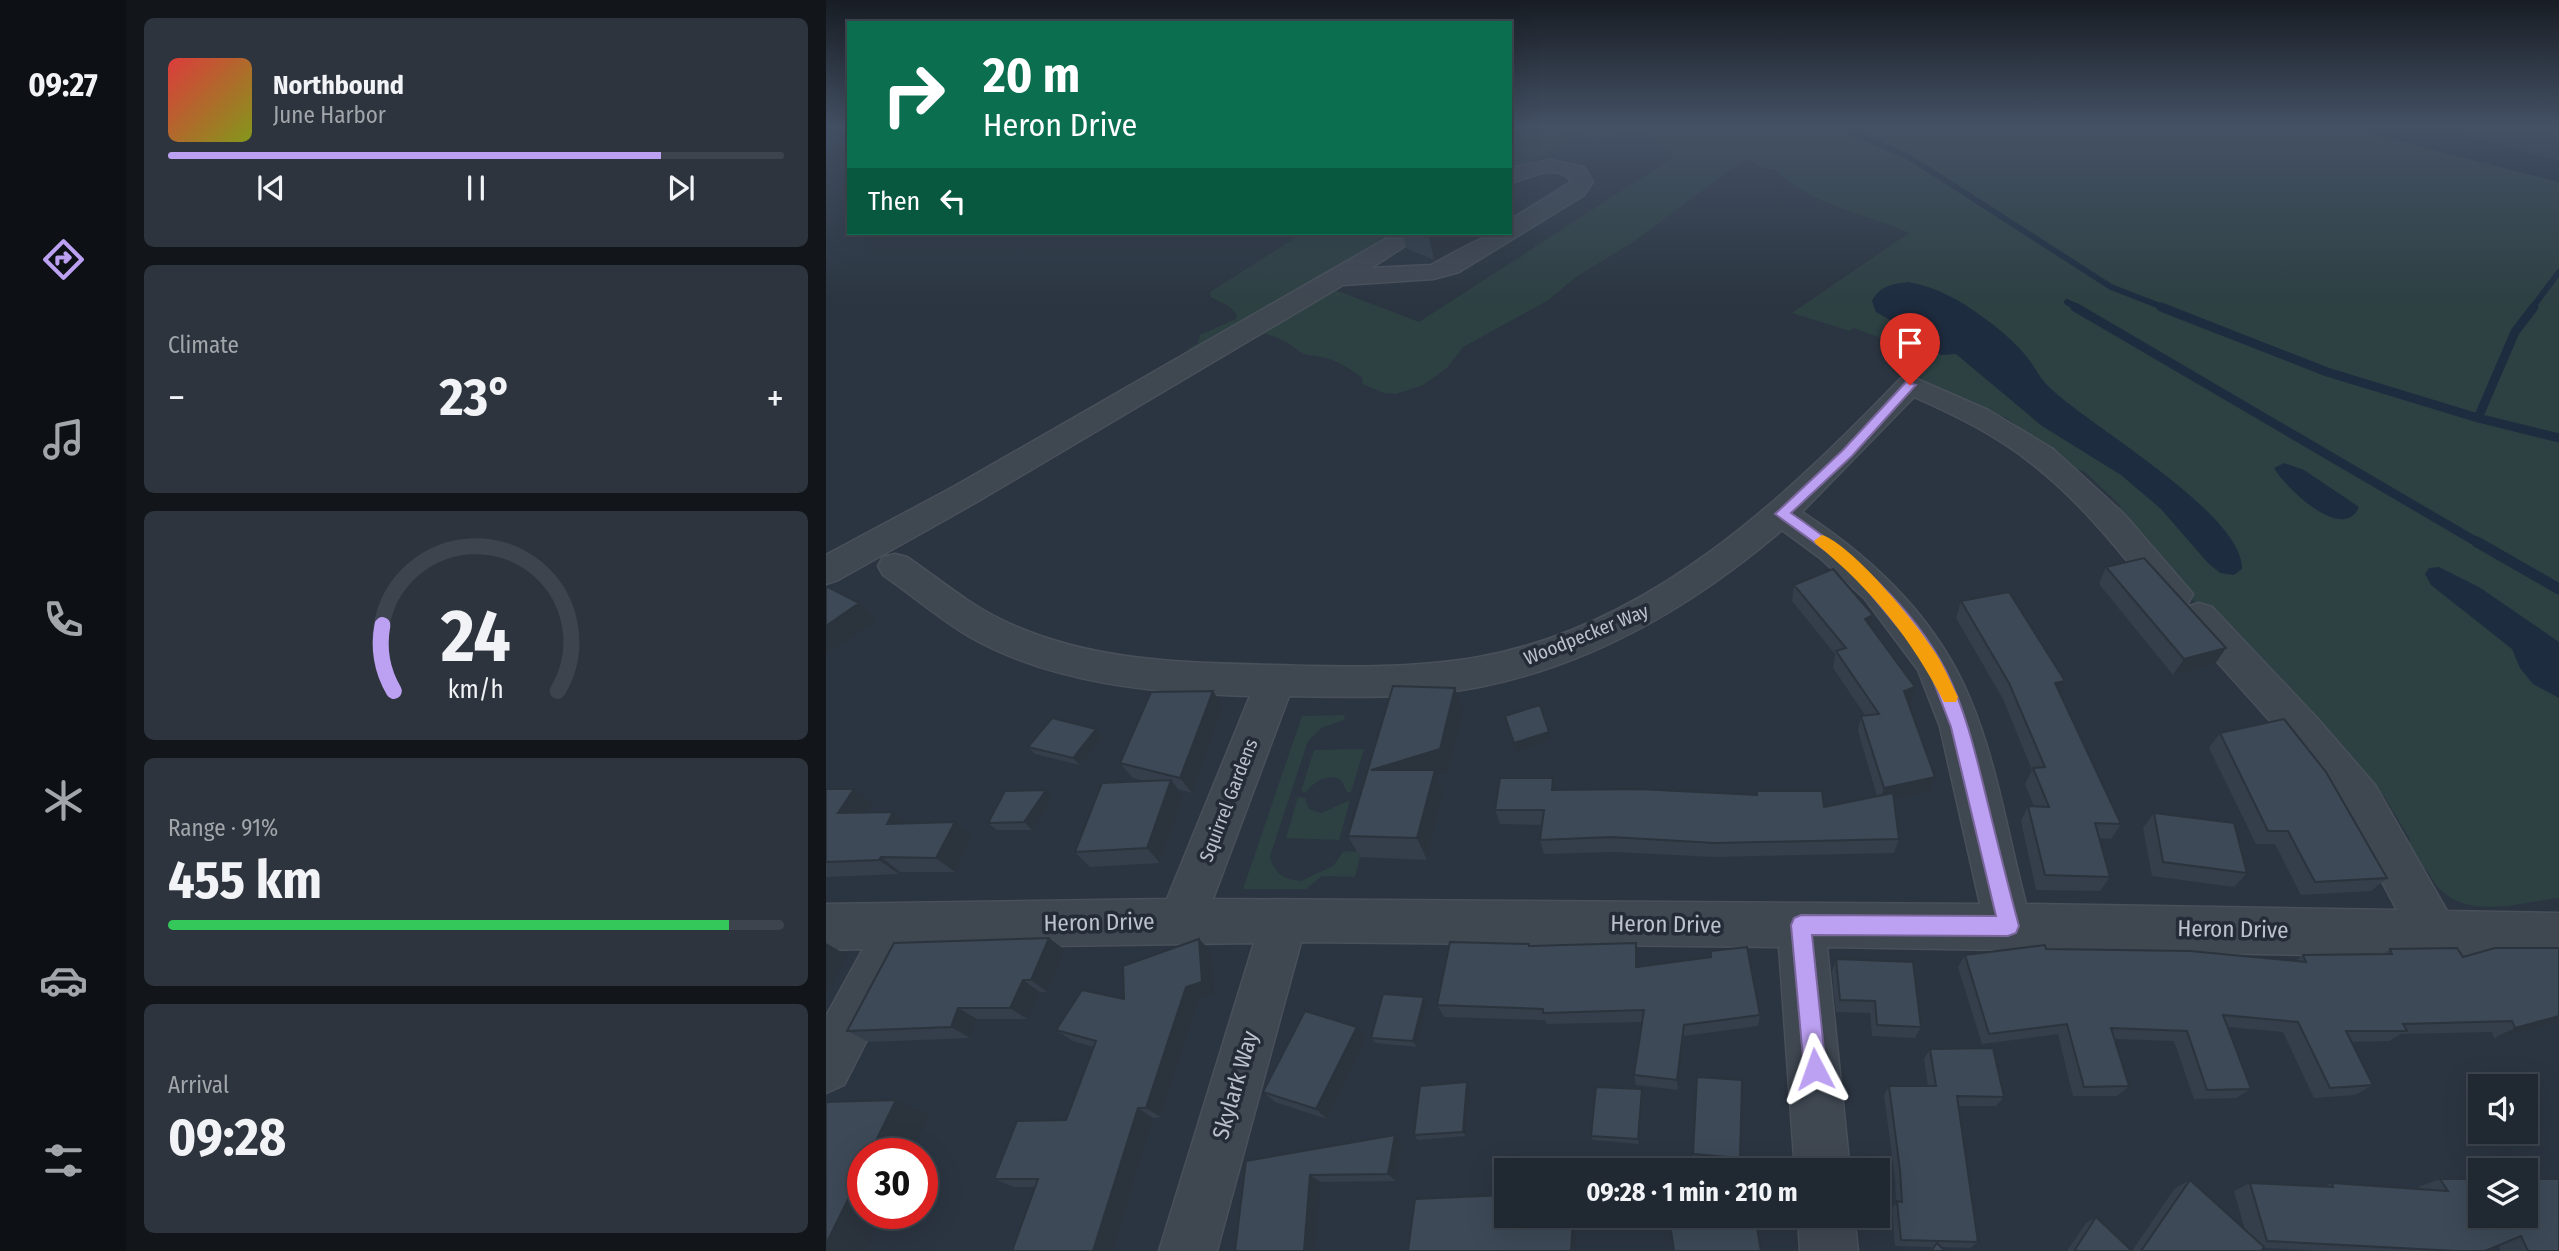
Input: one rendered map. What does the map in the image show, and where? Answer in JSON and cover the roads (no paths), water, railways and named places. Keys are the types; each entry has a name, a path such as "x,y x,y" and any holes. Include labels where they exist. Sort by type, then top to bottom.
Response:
{"street":[{"path":"1512,229 1580,184"},
{"path":"826,571 964,495 1410,235"},
{"path":"1331,280 1359,274 1433,272 1450,267 1503,235"},
{"name":"Woodpecker Way","path":"895,566 987,629 1042,651 1127,670 1275,681 1406,680 1480,671 1539,656 1655,606 1733,554 1782,514 1847,453 1910,385 1979,418 2042,456 2097,505 2303,730 2360,799 2433,932"},
{"path":"1782,514 1838,553 1864,576 1914,635 1938,673 1960,727 2008,926"},
{"name":"Squirrel Gardens","path":"1182,920 1275,681"},
{"name":"Heron Drive","path":"826,927 1284,920 2008,926 2559,936"},
{"name":"Skylark Way","path":"1188,1251 1284,920"},
{"path":"1801,925 1822,1158"},
{"path":"826,1067 900,927"},
{"path":"1827,1228 1829,1251"}],"water":[{"path":"1908,282 1948,295 2001,331 2023,352 2049,387 2161,472 2218,522 2236,547 2242,569 2234,575 2220,573 2161,509 2121,475 2042,426 1956,354 1941,355 1931,348 1932,344 1876,312 1872,301 1882,289"},
{"path":"2284,463 2304,470 2359,507 2351,517 2341,519 2328,516 2302,498 2280,477 2274,468"},
{"path":"2439,567 2479,587 2559,642 2559,698 2533,684 2520,668 2512,649 2431,585 2425,574 2429,568"}],"waterway":[{"path":"1952,184 2111,287 2165,308"},
{"path":"2532,308 2559,272"},
{"path":"2067,302 2078,308"},
{"path":"2075,307 2480,544"},
{"path":"2161,307 2327,372 2478,418"},
{"path":"2478,418 2515,332 2534,307"},
{"path":"2478,418 2559,438"},
{"path":"2477,542 2559,589"}]}
